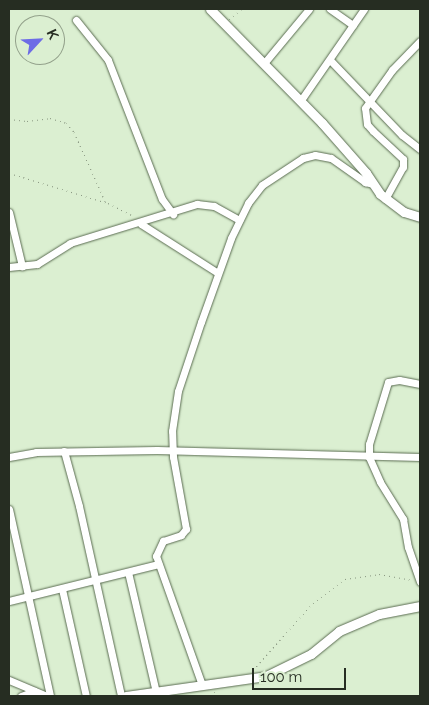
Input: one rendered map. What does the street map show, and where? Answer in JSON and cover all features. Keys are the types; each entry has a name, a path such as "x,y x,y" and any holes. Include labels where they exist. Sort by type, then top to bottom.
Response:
{"street":[{"path":"210,9 301,100 385,199 404,212 420,217"},
{"path":"264,62 309,9"},
{"path":"330,9 353,25"},
{"path":"301,100 364,9"},
{"path":"76,20 108,60 162,199 173,214"},
{"path":"385,199 403,167 403,159 367,124 365,108 369,99 420,41"},
{"path":"330,60 420,149"},
{"path":"202,684 158,564 156,551 159,545 181,535 186,529 173,451 178,390 218,273 239,220 262,185 309,156 332,158 358,178 373,184"},
{"path":"9,267 37,264 70,243 144,223 196,204 210,204 239,220"},
{"path":"9,212 22,266"},
{"path":"144,223 218,273"},
{"path":"420,384 399,380 388,382 369,444 369,457 380,482 403,519 408,547 420,582"},
{"path":"64,451 120,696"},
{"path":"9,456 64,451 173,451 420,457"},
{"path":"9,509 49,696 9,680"},
{"path":"9,602 158,564"},
{"path":"128,572 156,692"},
{"path":"62,589 86,696"},
{"path":"126,696 251,678 291,666 339,631 379,614 420,606"},
{"path":"21,696 34,691"}],"path":[{"path":"225,22 242,9"},
{"path":"9,119 27,121 50,118 66,123 74,132 105,202"},
{"path":"9,173 105,202 144,223"},
{"path":"251,678 259,662 313,603 345,579 379,574 420,582"}]}
